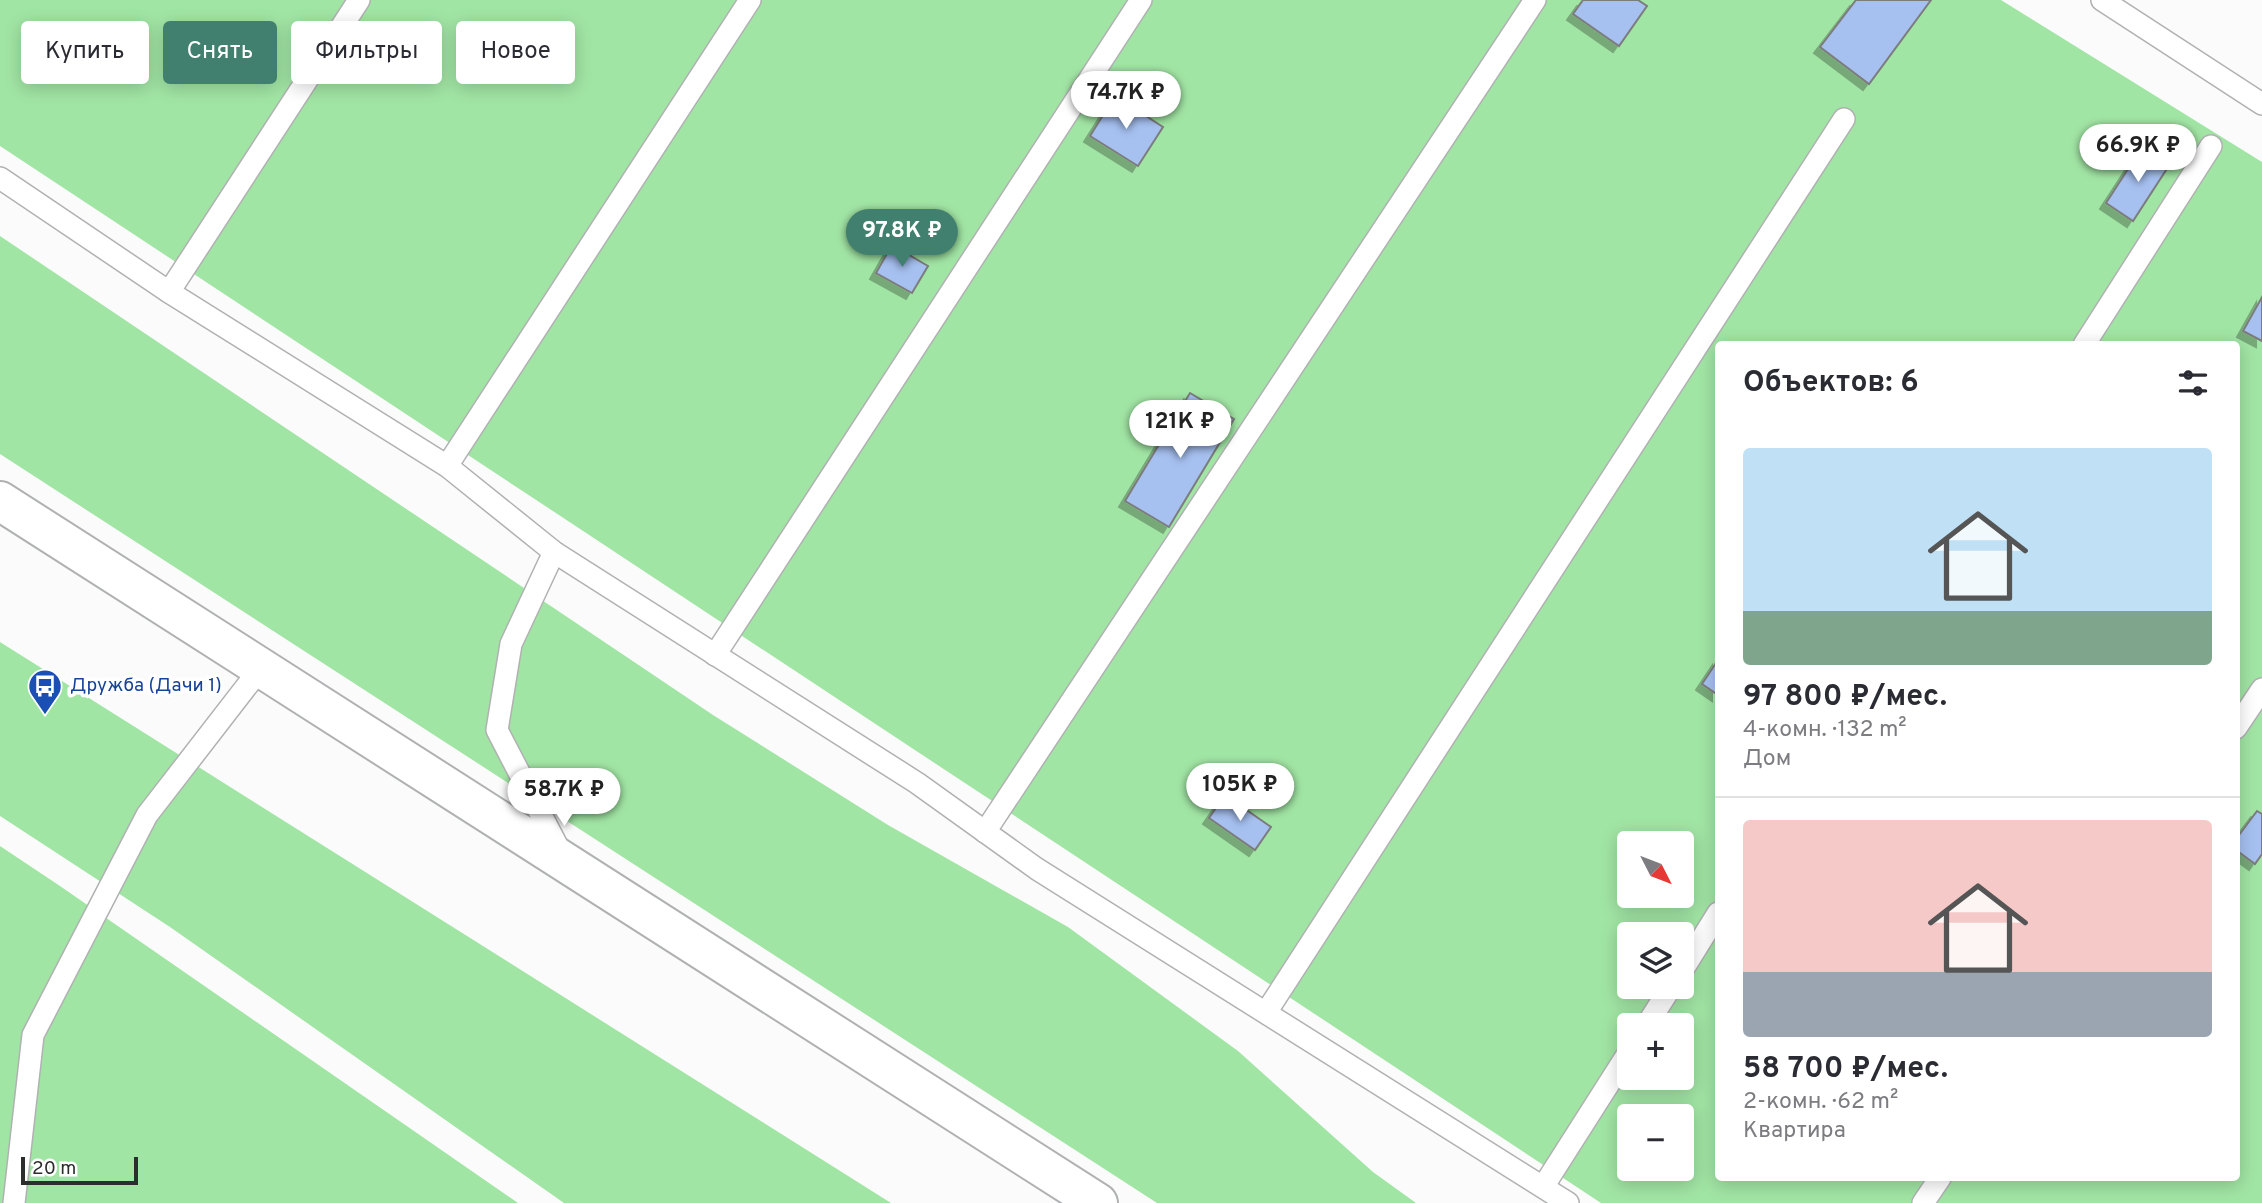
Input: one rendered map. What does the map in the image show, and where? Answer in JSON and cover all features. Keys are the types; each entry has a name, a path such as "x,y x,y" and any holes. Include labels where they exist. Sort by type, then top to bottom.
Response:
{"street":[{"path":"0,501 1098,1203"}],"lane":[{"path":"169,292 359,0"},
{"path":"447,467 750,0"},
{"path":"715,655 1141,0"},
{"path":"985,832 1535,0"},
{"path":"2102,0 2262,104"},
{"path":"1267,1011 1843,119"},
{"path":"2087,341 2211,146"},
{"path":"0,178 169,292 447,467 554,552 917,783 1037,869 1267,1011 1568,1203"},
{"path":"554,552 511,644 497,730 568,865"},
{"path":"14,1203 33,1035 147,815 260,669"},
{"path":"2240,723 2262,690"},
{"path":"1694,952 1715,918"},
{"path":"1543,1187 1617,1071"},
{"path":"1923,1203 1938,1181"}],"green space":[{"path":"0,0 2001,0 2262,162 2262,1203 1601,1203 0,146"},
{"path":"0,236 713,715 888,825 1068,927 1238,1051 1373,1172 1416,1203 1157,1203 0,454"},
{"path":"0,642 891,1203 564,1203 170,927 0,816"},
{"path":"0,846 60,886 518,1203 0,1203"}],"building":[{"path":"1583,0 1638,0 1647,6 1619,46 1573,14"},
{"path":"1856,0 1931,0 1869,84 1820,47"},
{"path":"1115,96 1163,127 1138,166 1090,136"},
{"path":"2143,146 2170,164 2133,221 2106,203"},
{"path":"892,245 928,266 912,293 876,273"},
{"path":"2262,297 2262,341 2243,331"},
{"path":"1190,393 1234,419 1169,527 1125,501"},
{"path":"1715,664 1715,693 1702,684"},
{"path":"1225,795 1271,827 1255,850 1209,818"},
{"path":"2257,811 2262,814 2262,854 2255,864 2240,853 2240,834"}],"place":[{"name":"Дружба (Дачи 1)","path":"45,716"}]}
